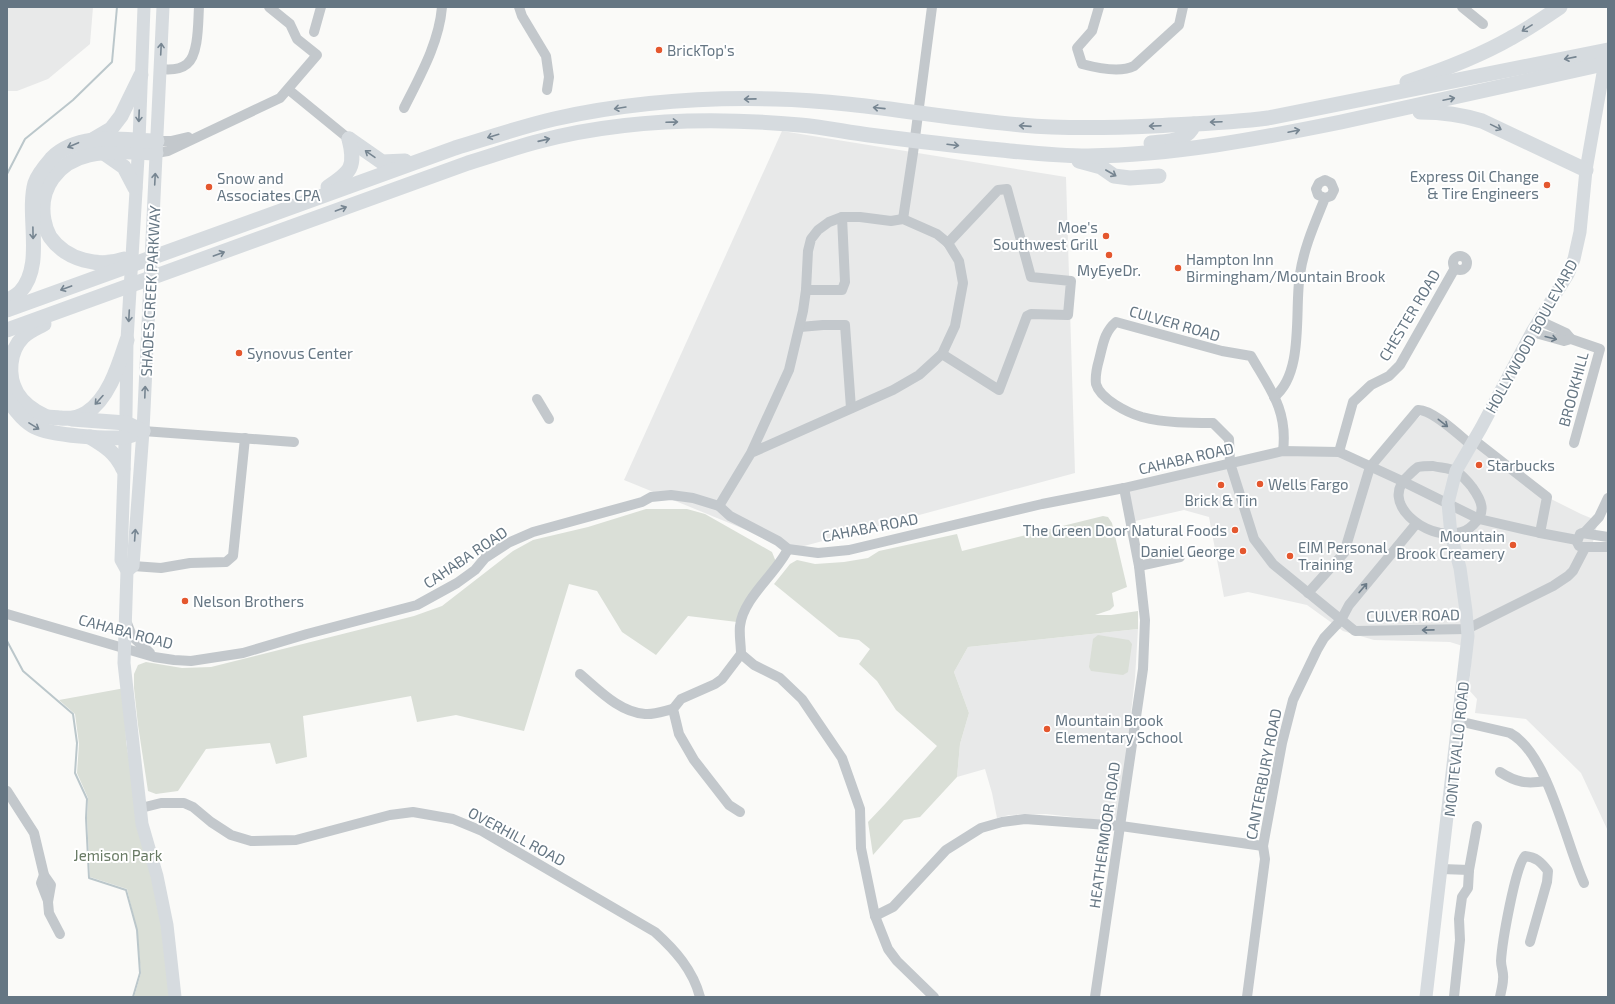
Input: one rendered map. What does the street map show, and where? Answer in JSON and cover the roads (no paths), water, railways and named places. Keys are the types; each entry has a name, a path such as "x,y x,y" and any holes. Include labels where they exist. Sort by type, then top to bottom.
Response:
{"highway":[{"path":"1187,150 1198,141 1210,137 1271,126 1317,113 1466,61 1511,38 1560,7"},
{"path":"7,310 103,275 253,212 280,211 494,135 580,114 626,107 706,100 774,99 839,104 953,118 1048,127 1086,128 1194,124 1268,118 1608,50"},
{"path":"7,330 489,156 541,141 618,126 708,121 801,125 1029,153 1061,155 1127,155 1187,150 1248,141 1389,112 1608,63"},
{"path":"1588,68 1608,67"},
{"path":"141,75 121,116 111,129 94,139 77,143 60,151 46,165 36,181 32,198 38,208 50,237 56,244 70,254 87,261 104,263 116,261 182,242"},
{"path":"1389,112 1445,112 1464,115 1482,121 1586,170"},
{"path":"1061,155 1099,147 1181,139 1191,132 1194,124"},
{"path":"94,139 138,146 157,147"},
{"path":"349,139 382,162 421,160"},
{"path":"305,202 344,177 350,170 352,150 349,139"},
{"path":"7,300 19,294 30,276 38,208 50,181 58,171 78,158 138,146"},
{"path":"104,152 124,167 135,188"},
{"path":"1061,155 1101,167 1114,176 1130,178 1159,176"},
{"path":"72,307 34,329 24,337 15,348 10,370 17,393 26,404 46,416 144,432"},
{"path":"69,419 86,413 101,398 116,375 127,340"},
{"path":"7,399 20,415 34,427 54,434 89,436 125,430"},
{"path":"89,436 114,453 124,469"}],"main road":[{"name":"SHADES CREEK PARKWAY","path":"130,568 121,560 127,340 144,7"},
{"name":"SHADES CREEK PARKWAY","path":"163,7 144,432 130,568 124,662 142,824 157,876 167,925 175,997"},
{"name":"HOLLYWOOD BOULEVARD","path":"1448,502 1456,471 1538,320 1568,274 1574,259 1580,232 1586,170 1608,44"},
{"name":"MONTEVALLO ROAD","path":"1426,997 1467,645 1466,611 1460,568 1451,535 1448,502"}],"street":[{"path":"160,69 171,70 188,64 193,55 196,43 199,7"},
{"path":"157,147 171,141 207,132 280,98 289,90 317,55 296,39 290,24 269,7"},
{"path":"314,32 321,7"},
{"path":"404,108 424,66 441,24 442,7"},
{"path":"519,7 522,16 546,56 549,77 548,90"},
{"path":"904,219 932,7"},
{"path":"1099,7 1092,31 1077,48 1082,64 1094,68 1128,69 1134,66 1179,25 1183,7"},
{"path":"1462,7 1483,24"},
{"path":"289,90 349,139"},
{"path":"942,354 999,390 1026,316 1031,314 1068,315 1071,281 1031,277 1006,189 998,190 948,243"},
{"path":"1283,450 1285,436 1282,414 1274,397 1283,390 1292,366 1297,331 1300,274 1308,240 1324,198"},
{"path":"806,290 842,290 845,282 842,217"},
{"path":"719,506 751,453 789,370 800,327 806,290 808,251 812,239 818,230 829,222 842,217 860,217 891,221 904,219 937,234 948,243 959,261 963,283 955,326 942,354 919,375 893,390 751,453"},
{"name":"CHESTER ROAD","path":"1339,452 1353,402 1370,385 1389,376 1400,365 1456,268"},
{"name":"BROOKHILL","path":"1538,320 1566,333 1571,339 1600,349 1574,443"},
{"name":"CULVER ROAD","path":"1274,397 1251,356 1222,351 1116,322 1108,328 1097,368 1096,384 1103,394 1110,402 1142,417 1180,422 1213,423 1229,440 1230,463 1254,539 1273,564 1355,631 1467,629 1553,586 1568,576 1573,571 1585,548"},
{"path":"800,327 846,325 851,408"},
{"name":"BROOKHILL","path":"1532,332 1564,341 1571,339"},
{"path":"537,399 549,419"},
{"path":"1308,593 1344,553 1370,467 1418,410 1424,410 1433,415 1547,497 1540,533"},
{"path":"144,432 294,442"},
{"path":"130,568 161,568 190,563 226,562 233,556 245,438"},
{"name":"CAHABA ROAD","path":"7,614 154,657 191,661 243,653 307,634 418,605 457,583 475,570 485,558 508,543 533,532 642,502 651,497 671,495 694,498 719,506 730,516 778,541 788,548 818,553 849,550 1042,504 1124,488 1283,450 1339,452 1448,502 1479,519 1577,540"},
{"path":"1433,466 1456,471 1465,479 1479,497 1482,508 1479,519 1466,531 1451,535 1445,535 1416,524 1409,517 1402,506 1399,493 1402,481 1418,467 1433,466"},
{"name":"HEATHERMOOR ROAD","path":"1095,997 1143,669 1145,620 1139,566 1124,488"},
{"path":"1608,498 1599,517 1585,532 1580,534 1577,540 1577,544 1585,548 1608,547"},
{"name":"CANTERBURY ROAD","path":"1247,997 1265,859 1263,846 1282,743 1293,700 1324,638 1341,620 1349,605 1416,524"},
{"path":"1585,532 1608,537"},
{"path":"580,674 609,699 633,712 647,714 673,710 681,699 718,682 741,654 740,626 748,604 784,558 788,548"},
{"path":"1139,566 1180,557"},
{"path":"126,619 132,636 154,657"},
{"path":"741,654 754,665 780,678 802,699 842,758 860,809 861,848 874,916 888,949 897,961 934,997"},
{"path":"673,710 678,734 694,760 729,805 740,812"},
{"path":"1458,721 1510,733 1518,737 1536,759 1546,781 1576,865 1584,883"},
{"path":"1500,772 1519,782 1530,784 1546,781"},
{"path":"7,791 34,833 44,875 51,885 48,902 49,913 60,934"},
{"name":"OVERHILL ROAD","path":"141,808 161,803 184,803 193,807 211,822 231,835 251,841 296,840 390,815 413,812 453,819 482,831 655,932 673,948 686,966 700,997"},
{"path":"874,916 893,907 946,850 981,828 1002,822 1025,819 1121,826 1263,846"},
{"path":"1454,997 1460,940 1459,920 1462,897 1468,888 1469,870 1477,826"},
{"path":"1500,997 1504,978 1501,962 1505,934 1514,884 1521,860 1525,856 1532,857 1541,862 1548,870 1547,882 1530,942"},
{"path":"1442,869 1469,870"}],"waterway":[{"path":"7,174 25,139 73,100 112,62 117,7"},
{"path":"7,641 23,671 73,714 77,743 75,773 87,799 86,818 89,878 126,890 137,930 140,973 133,997"}],"place":[{"name":"BrickTop's","path":"659,50"},
{"name":"Express Oil Change & Tire Engineers","path":"1547,185"},
{"name":"Snow and Associates CPA","path":"209,187"},
{"name":"Moe's Southwest Grill","path":"1106,236"},
{"name":"MyEyeDr.","path":"1109,255"},
{"name":"Hampton Inn Birmingham/Mountain Brook","path":"1178,268"},
{"name":"Synovus Center","path":"239,353"},
{"name":"Starbucks","path":"1479,465"},
{"name":"Wells Fargo","path":"1260,484"},
{"name":"Brick & Tin","path":"1221,485"},
{"name":"The Green Door Natural Foods","path":"1235,530"},
{"name":"Mountain Brook Creamery","path":"1513,545"},
{"name":"Daniel George","path":"1243,551"},
{"name":"EIM Personal Training","path":"1290,556"},
{"name":"Nelson Brothers","path":"185,601"},
{"name":"Mountain Brook Elementary School","path":"1047,729"}],"park label":[{"name":"Jemison Park","path":"118,855"}]}
